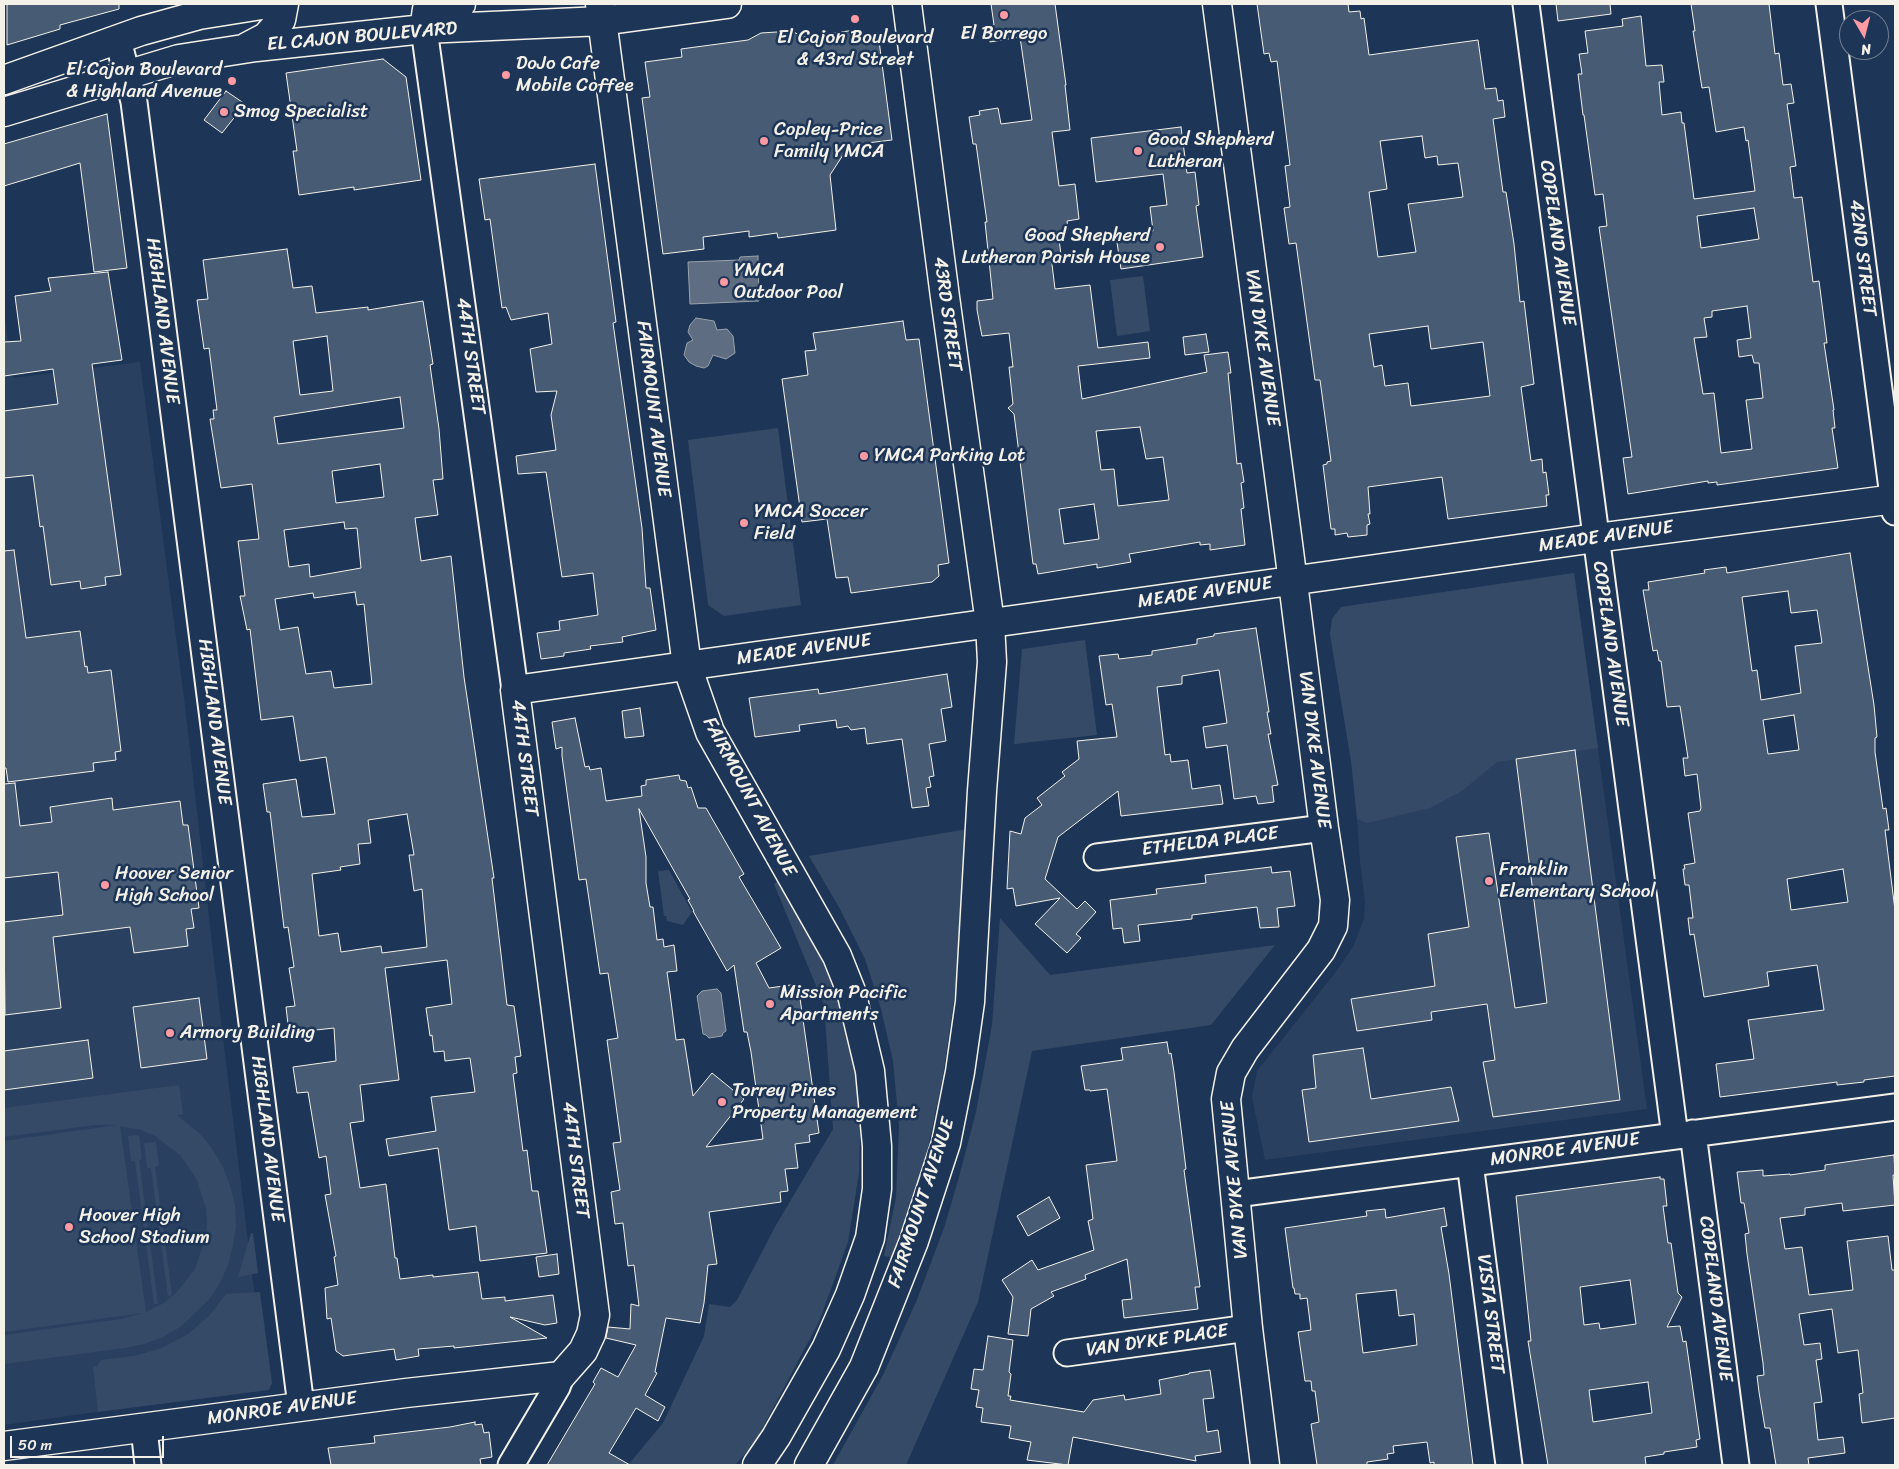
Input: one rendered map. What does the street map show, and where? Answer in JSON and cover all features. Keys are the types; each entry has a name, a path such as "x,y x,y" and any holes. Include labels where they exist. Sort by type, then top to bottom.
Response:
{"main road":[{"path":"4,80 141,31 199,15 268,4"},
{"path":"244,49 266,36 282,20 284,4"},
{"path":"424,29 427,9 461,4"},
{"name":"EL CAJON BOULEVARD","path":"4,112 179,60 244,49 601,12 727,4"},
{"name":"43RD STREET","path":"907,4 990,623"},
{"name":"VAN DYKE AVENUE","path":"1217,4 1324,828 1335,900 1332,926 1321,950 1245,1049 1231,1073 1226,1100 1248,1328 1265,1465"},
{"name":"FAIRMOUNT AVENUE","path":"601,12 687,666 710,732 837,956 850,991 870,1071 877,1146 877,1189 870,1238 850,1296 826,1349 776,1437 757,1465"},
{"name":"MEADE AVENUE","path":"515,690 1596,538 1895,504"},
{"name":"FAIRMOUNT AVENUE","path":"809,1465 864,1367 914,1241 946,1143 960,1072 970,1002 982,791 992,662 990,623"},
{"name":"44TH STREET","path":"515,690 595,1315 591,1334 583,1351 561,1376"},
{"name":"MONROE AVENUE","path":"4,1446 301,1406 561,1376"}],"street":[{"name":"COPELAND AVENUE","path":"1526,4 1596,538 1684,1135 1736,1465"},
{"name":"42ND STREET","path":"1829,4 1895,504"},
{"name":"44TH STREET","path":"424,29 515,690"},
{"name":"HIGHLAND AVENUE","path":"118,40 134,102 301,1406"},
{"name":"ETHELDA PLACE","path":"1097,857 1324,828"},
{"name":"MONROE AVENUE","path":"1236,1194 1895,1107"},
{"name":"VISTA STREET","path":"1470,1163 1510,1465"},
{"name":"VAN DYKE PLACE","path":"1067,1354 1248,1328"},
{"name":"44TH STREET","path":"511,1465 557,1387 561,1376"},
{"path":"144,1428 148,1465"}],"shaded area":[{"name":"YMCA Outdoor Pool","path":"758,256 759,301 690,304 688,262 739,260 740,257"},
{"path":"1143,276 1150,331 1117,336 1110,280"},
{"name":"Hoover Senior High School","path":"4,313 13,378 140,362 185,706 266,1388 4,1425"},
{"path":"696,318 714,321 717,330 727,329 733,336 735,353 726,359 713,355 708,366 704,368 689,362 684,355 687,343 693,340 688,332 690,325"},
{"name":"YMCA Soccer Field","path":"778,428 801,605 724,616 708,605 688,440"},
{"name":"Franklin Elementary School","path":"1574,573 1647,1109 1265,1160 1252,1097 1257,1071 1335,973 1353,947 1364,919 1365,902 1352,765 1330,634 1332,619 1341,607"},
{"path":"1574,573 1598,748 1497,762 1462,791 1430,808 1367,823 1357,819 1351,761 1330,634 1332,619 1341,607"},
{"path":"1085,640 1097,735 1014,744 1022,649"},
{"path":"967,829 959,965 943,1076 926,1157 895,1258 884,1256 896,1197 899,1126 893,1061 881,1009 865,959 840,909 809,856"},
{"path":"669,870 692,912 683,925 667,921 666,916 664,916 658,871"},
{"path":"780,879 821,957 845,1020 861,1103 859,1173 848,1242 819,1322 754,1444 735,1465 628,1465 663,1423 704,1336 709,1304 730,1307 737,1300 776,1225 833,1129 824,1005 774,884"},
{"path":"1000,918 1050,975 1275,945 1211,1025 1032,1051 978,1302 906,1465 833,1465 883,1375 916,1302 944,1228 976,1112 992,1025"},
{"path":"717,989 721,993 726,1031 722,1036 709,1038 703,1034 697,996 702,991"},
{"path":"179,1085 183,1114 177,1115 201,1135 223,1167 235,1206 236,1226 228,1265 220,1283 209,1300 180,1327 163,1337 125,1348 4,1364 4,1335 121,1319 143,1313 4,1332 4,1141 117,1125 95,1125 4,1137 4,1108","holes":["120,1126 141,1130 155,1136 180,1155 197,1180 206,1209 207,1225 205,1240 195,1269 176,1293 164,1303 146,1312"]},
{"path":"139,1135 142,1159 139,1160 158,1304 154,1304 135,1161 131,1161 128,1136"},
{"path":"156,1142 159,1166 155,1167 172,1295 168,1296 151,1168 147,1168 144,1143"},
{"path":"251,1233 253,1233 258,1273 238,1277"},
{"path":"260,1292 272,1383 269,1390 98,1412 93,1367 97,1366 101,1360 134,1356 162,1348 188,1334 209,1316 226,1294"}],"building":[{"path":"7,4 119,4 119,9 60,25 60,29 7,45"},
{"path":"991,4 1055,4 1070,130 1052,132 1059,186 1075,184 1079,219 1067,221 1068,230 1058,231 1061,255 1051,256 1055,289 1090,285 1098,348 1148,342 1150,358 1078,366 1082,399 1207,372 1204,355 1228,352 1231,373 1228,373 1237,464 1241,463 1244,482 1241,483 1244,508 1241,509 1245,545 1210,550 1210,544 1200,545 1200,542 1129,554 1131,562 1097,568 1097,564 1038,574 1036,564 1033,564 1014,414 1008,408 1013,404 1009,367 1013,367 1009,333 982,336 977,310 977,301 993,299 985,222 987,222 976,144 973,144 969,117 980,115 979,111 998,108 1001,124 1032,120 1020,37 990,42 986,26 994,25","holes":["1140,427 1146,459 1163,457 1169,500 1118,506 1114,469 1101,470 1096,431","1094,504 1099,539 1064,544 1059,509"]},
{"path":"1257,4 1348,4 1349,12 1360,11 1361,19 1364,18 1369,55 1478,40 1485,89 1496,88 1498,101 1503,100 1505,117 1493,119 1503,192 1506,192 1514,244 1520,302 1524,301 1534,384 1521,387 1531,461 1542,459 1543,473 1546,472 1549,495 1546,495 1547,506 1448,519 1442,477 1368,487 1370,524 1367,525 1367,535 1348,537 1347,533 1335,535 1335,529 1331,529 1323,465 1331,461 1320,380 1315,380 1296,243 1289,244 1284,208 1290,207 1285,166 1290,165 1277,61 1271,62 1269,53 1264,54","holes":["1422,136 1425,158 1437,156 1438,165 1458,163 1463,197 1408,204 1416,252 1378,257 1369,192 1387,189 1380,141","1428,326 1431,349 1483,342 1490,396 1411,406 1408,383 1385,386 1382,365 1374,367 1369,334"]},
{"path":"1556,4 1610,4 1611,14 1558,21"},
{"path":"1691,4 1769,4 1775,54 1779,53 1783,85 1791,84 1794,103 1787,104 1796,166 1790,167 1794,198 1802,197 1813,282 1819,281 1827,343 1824,343 1834,410 1835,428 1832,428 1838,468 1717,485 1717,482 1708,483 1708,481 1628,494 1623,458 1632,457 1599,227 1607,226 1603,194 1595,195 1578,74 1582,74 1579,54 1588,53 1585,31 1623,26 1622,19 1641,16 1646,66 1662,65 1664,82 1659,82 1662,115 1681,112 1694,199 1755,191 1748,140 1746,141 1744,127 1716,132 1709,87 1702,88 1693,31 1695,31","holes":["1754,208 1759,239 1701,248 1697,216","1747,306 1751,338 1737,340 1739,357 1752,355 1754,363 1759,363 1763,398 1746,400 1752,449 1721,453 1714,393 1703,394 1694,338 1707,337 1704,318 1712,317 1712,311"]},
{"name":"Copley-Price Family YMCA","path":"856,30 857,36 878,33 892,140 867,143 862,156 843,155 830,175 836,230 778,238 777,233 749,237 749,231 703,237 704,249 663,254 642,98 650,97 645,62 682,57 681,49 748,40 761,33 792,31 803,37"},
{"path":"383,59 406,77 421,180 354,190 354,187 299,195 293,151 297,151 286,73"},
{"name":"Smog Specialist","path":"226,91 245,104 222,133 204,120"},
{"path":"107,114 127,268 94,272 80,163 4,186 4,144"},
{"path":"1181,127 1187,173 1195,172 1199,205 1196,206 1203,257 1121,269 1116,236 1153,231 1150,207 1167,205 1163,174 1096,182 1091,138"},
{"path":"595,164 616,322 613,323 642,528 646,588 650,588 656,630 622,637 623,642 590,646 591,649 564,653 564,656 541,659 537,633 560,630 559,621 598,615 593,573 562,577 546,472 518,474 516,456 556,450 551,415 557,391 536,392 530,349 552,344 548,313 511,320 506,307 502,308 490,219 485,220 479,179"},
{"path":"287,249 293,288 312,286 316,313 368,307 368,310 423,301 433,364 430,365 439,429 443,479 433,480 438,515 415,518 421,561 451,556 464,677 494,878 492,878 507,1005 514,1006 521,1056 515,1057 517,1073 513,1074 523,1151 527,1150 532,1191 538,1191 547,1253 480,1261 476,1226 449,1230 438,1148 389,1156 386,1139 436,1131 431,1097 475,1092 470,1058 445,1061 444,1051 434,1052 432,1035 430,1036 426,1008 452,1004 447,960 385,968 399,1080 360,1085 364,1121 350,1123 360,1188 386,1184 395,1258 397,1258 400,1279 478,1272 482,1299 505,1297 505,1301 553,1295 557,1323 545,1325 510,1317 547,1338 454,1348 454,1346 418,1349 419,1356 396,1360 394,1349 343,1356 336,1351 331,1318 327,1319 325,1288 338,1285 334,1257 336,1256 325,1195 331,1194 326,1156 319,1158 308,1092 297,1093 293,1067 336,1061 334,1028 289,1033 286,1007 295,1006 289,968 294,967 288,927 284,928 270,812 267,812 263,784 296,779 302,817 335,814 326,757 300,761 293,716 261,720 250,629 247,630 240,596 245,596 238,541 259,539 252,484 221,488 210,419 214,419 213,410 217,410 209,348 204,349 197,300 208,299 203,260","holes":["327,336 333,391 300,395 293,341","400,397 404,428 278,444 274,417","380,464 384,497 336,503 332,471","344,522 345,529 357,528 361,568 310,577 309,564 289,567 284,530","355,592 357,605 364,604 372,684 334,688 331,671 306,674 298,627 280,630 275,599 313,593 314,598","407,814 414,855 409,855 414,891 422,889 427,947 382,953 381,946 341,952 338,933 319,936 312,874 341,870 340,867 360,864 358,844 371,843 368,820"]},
{"path":"108,272 122,360 92,364 121,575 105,577 106,585 81,589 80,581 51,585 43,526 40,527 33,475 4,478 4,411 58,404 53,369 4,376 4,342 21,341 15,296 51,291 48,278"},
{"name":"YMCA Parking Lot","path":"903,321 906,340 919,339 949,563 938,565 939,576 932,582 851,593 848,577 836,578 827,519 802,522 782,379 808,375 805,351 816,350 813,333"},
{"path":"1206,334 1209,352 1185,355 1183,337"},
{"path":"14,550 26,638 80,631 85,667 87,666 88,673 111,670 121,751 115,752 116,760 93,763 94,771 8,782 6,768 4,768 4,551"},
{"path":"1850,553 1874,705 1877,737 1875,738 1875,752 1883,809 1886,808 1889,830 1885,830 1895,910 1895,1076 1864,1080 1864,1082 1837,1085 1837,1082 1720,1097 1716,1064 1754,1059 1748,1020 1824,1010 1817,965 1767,972 1769,986 1704,997 1694,934 1690,935 1688,918 1693,918 1689,885 1685,885 1683,869 1685,869 1684,865 1695,863 1688,813 1700,811 1701,808 1697,774 1685,776 1683,758 1688,758 1680,706 1667,707 1661,661 1659,661 1657,650 1653,651 1643,590 1649,590 1648,582 1705,573 1704,570 1726,567 1727,573","holes":["1788,591 1791,613 1817,610 1822,643 1795,646 1801,693 1761,700 1757,670 1752,671 1742,597","1794,715 1799,750 1768,754 1763,720","1843,869 1848,902 1791,910 1787,879"]},
{"path":"1256,628 1269,712 1267,712 1271,734 1268,734 1278,785 1272,786 1274,802 1258,804 1256,796 1234,799 1227,745 1206,748 1203,727 1227,723 1219,670 1182,676 1182,684 1157,687 1165,755 1170,754 1171,762 1188,760 1192,789 1220,785 1223,804 1121,816 1118,791 1058,837 1045,879 1077,909 1085,901 1096,912 1076,934 1081,938 1067,953 1035,924 1060,898 1016,906 1013,888 1007,889 1010,831 1021,834 1025,818 1042,805 1037,798 1065,776 1062,772 1079,759 1077,741 1117,737 1112,704 1106,705 1099,656 1118,654 1119,659 1152,655 1152,651 1197,644 1197,639 1214,636 1214,634"},
{"path":"947,674 952,707 941,709 946,741 929,744 934,776 929,777 931,787 926,788 929,806 912,808 902,739 867,744 865,728 851,730 848,726 837,728 836,720 799,725 800,731 755,737 749,698 818,689 819,694"},
{"path":"640,708 644,736 625,738 622,711"},
{"name":"Mission Pacific Apartments","path":"575,718 585,767 589,766 590,770 601,768 606,801 642,796 641,786 646,785 646,780 679,775 680,780 686,781 688,788 691,787 698,808 706,808 744,874 739,877 781,948 756,963 769,988 798,984 819,1133 809,1135 810,1142 795,1144 798,1168 785,1169 788,1191 780,1192 781,1202 709,1212 717,1264 708,1265 700,1323 666,1318 655,1372 657,1373 645,1395 665,1407 658,1421 636,1408 609,1453 630,1465 547,1465 595,1384 593,1382 601,1368 618,1377 636,1345 606,1338 608,1327 630,1329 631,1304 639,1306 634,1265 628,1266 623,1223 615,1224 611,1192 620,1190 613,1143 621,1142 607,1040 618,1038 608,973 600,974 586,879 579,880 562,747 556,749 552,722","holes":["639,809 690,899 688,900 693,911 727,971 734,965 744,1032 747,1032 751,1052 763,1139 706,1147 744,1099 712,1073 693,1096 684,1039 676,1040 667,972 677,971 674,945 664,947 663,939 657,940 653,907 650,907 646,883 646,857"]},
{"path":"1575,750 1620,1100 1493,1117 1483,1062 1495,1060 1487,1004 1431,1012 1432,1020 1357,1031 1351,999 1435,986 1428,934 1469,927 1456,837 1489,833 1515,1008 1547,1003 1516,759"},
{"path":"15,783 20,826 52,822 50,807 112,798 113,810 180,801 183,825 188,825 199,908 191,909 194,928 186,929 188,946 134,953 130,927 53,937 61,1008 5,1015 4,922 63,915 58,872 4,878 4,784"},
{"path":"1271,867 1272,873 1290,871 1295,906 1277,908 1279,927 1260,928 1257,907 1192,915 1192,919 1138,925 1140,941 1124,943 1122,928 1113,929 1110,900 1157,894 1156,889 1206,883 1205,875"},
{"name":"Armory Building","path":"199,998 207,1059 141,1068 133,1007"},
{"path":"88,1040 93,1078 4,1090 4,1051"},
{"path":"1167,1042 1174,1072 1186,1169 1184,1170 1200,1287 1195,1287 1198,1309 1124,1318 1122,1300 1132,1299 1127,1259 1085,1275 1086,1279 1051,1292 1054,1296 1031,1309 1028,1336 1008,1334 1013,1297 1002,1280 1032,1260 1038,1270 1094,1250 1088,1221 1093,1219 1086,1165 1117,1161 1107,1089 1085,1090 1081,1066 1123,1060 1121,1048"},
{"path":"1363,1048 1371,1099 1451,1087 1459,1121 1309,1142 1302,1090 1316,1088 1313,1055"},
{"path":"1894,1155 1895,1205 1843,1211 1842,1203 1805,1208 1805,1215 1780,1218 1785,1249 1802,1247 1809,1295 1853,1290 1847,1241 1888,1236 1892,1270 1895,1270 1895,1418 1862,1423 1859,1394 1863,1393 1858,1350 1838,1353 1832,1309 1799,1314 1804,1345 1820,1343 1822,1359 1816,1360 1822,1402 1814,1403 1818,1440 1843,1437 1845,1453 1808,1458 1809,1465 1776,1465 1770,1428 1765,1428 1759,1392 1757,1376 1764,1375 1763,1363 1747,1254 1745,1234 1749,1233 1744,1203 1741,1203 1737,1172 1763,1170 1763,1176 1790,1175 1825,1170 1825,1165"},
{"path":"1660,1177 1660,1179 1664,1179 1667,1206 1663,1206 1668,1243 1671,1243 1678,1293 1682,1297 1667,1327 1680,1326 1683,1342 1686,1341 1700,1439 1696,1440 1697,1447 1645,1457 1646,1465 1548,1465 1528,1341 1531,1341 1516,1196","holes":["1630,1280 1636,1324 1600,1329 1599,1323 1584,1325 1580,1287","1648,1382 1652,1413 1593,1422 1589,1390"]},
{"path":"1049,1197 1060,1218 1028,1236 1017,1216"},
{"path":"1444,1208 1447,1226 1441,1227 1449,1274 1473,1465 1434,1465 1434,1462 1430,1463 1427,1442 1393,1446 1394,1453 1387,1454 1388,1459 1367,1462 1367,1465 1317,1465 1311,1424 1319,1422 1315,1391 1312,1391 1311,1381 1305,1381 1298,1332 1311,1330 1307,1298 1300,1299 1300,1294 1295,1294 1293,1288 1285,1228 1367,1216 1366,1211 1385,1209 1386,1218","holes":["1396,1290 1399,1316 1414,1314 1417,1345 1363,1353 1356,1294"]},
{"path":"557,1254 559,1274 539,1277 536,1257"},
{"path":"988,1336 1013,1340 1009,1372 1011,1374 1008,1396 1011,1396 1010,1400 1084,1412 1093,1400 1124,1395 1125,1400 1161,1394 1159,1380 1210,1370 1214,1398 1203,1399 1207,1432 1218,1430 1221,1452 1195,1456 1196,1461 1073,1437 1068,1465 1027,1460 1031,1442 1009,1438 1011,1426 981,1422 983,1408 976,1407 979,1390 971,1389 974,1369 983,1370"},
{"path":"475,1422 475,1425 482,1424 484,1433 489,1432 492,1457 480,1459 481,1465 331,1465 328,1448 375,1443 374,1436 450,1427"}],"place":[{"name":"El Borrego","path":"1004,15"},
{"name":"El Cajon Boulevard & 43rd Street","path":"855,19"},
{"name":"DoJo Cafe Mobile Coffee","path":"506,75"},
{"name":"El Cajon Boulevard & Highland Avenue","path":"232,81"},
{"name":"Smog Specialist","path":"224,112"},
{"name":"Copley-Price Family YMCA","path":"764,141"},
{"name":"Good Shepherd Lutheran","path":"1138,151"},
{"name":"Good Shepherd Lutheran Parish House","path":"1160,247"},
{"name":"YMCA Outdoor Pool","path":"724,282"},
{"name":"YMCA Parking Lot","path":"864,456"},
{"name":"YMCA Soccer Field","path":"744,523"},
{"name":"Franklin Elementary School","path":"1489,881"},
{"name":"Hoover Senior High School","path":"105,885"},
{"name":"Mission Pacific Apartments","path":"770,1004"},
{"name":"Armory Building","path":"170,1033"},
{"name":"Torrey Pines Property Management","path":"722,1102"},
{"name":"Hoover High School Stadium","path":"69,1227"}]}
